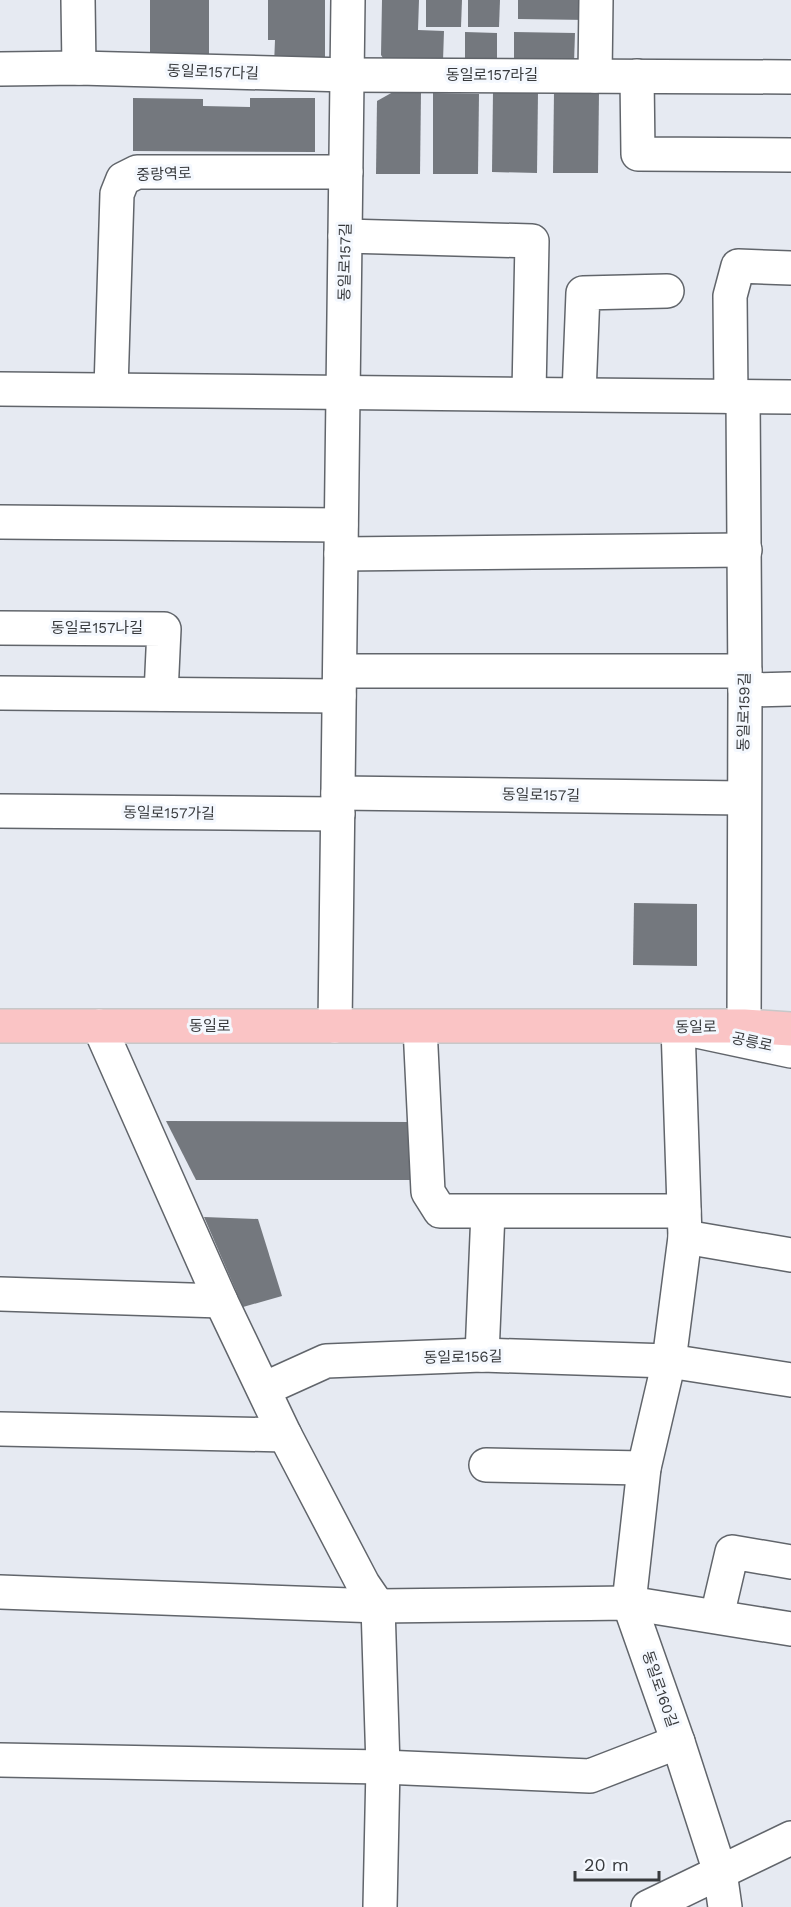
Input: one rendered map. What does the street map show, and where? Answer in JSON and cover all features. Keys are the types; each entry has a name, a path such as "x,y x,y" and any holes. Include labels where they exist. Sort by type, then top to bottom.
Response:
{"main road":[{"name":"동일로","path":"0,1026 744,1026 791,1029"}],"street":[{"path":"78,0 79,68"},
{"name":"동일로157길","path":"335,1026 348,0"},
{"path":"595,76 597,0"},
{"name":"동일로157다길","path":"0,69 79,68 347,75"},
{"name":"동일로157라길","path":"347,75 791,77"},
{"path":"637,76 638,154 791,155"},
{"name":"중랑역로","path":"111,389 117,194 123,179 137,172 346,172"},
{"path":"345,236 532,241 529,393"},
{"path":"737,397 730,296 738,266 791,268"},
{"path":"579,394 583,293 667,291"},
{"path":"0,389 791,397"},
{"name":"동일로159길","path":"737,397 745,550 744,1026"},
{"path":"0,522 341,539 745,550"},
{"name":"동일로157나길","path":"0,628 164,628 161,694"},
{"path":"0,693 161,694 340,683 745,680 791,689"},
{"name":"동일로157길","path":"338,804 743,798"},
{"name":"동일로157가길","path":"0,811 338,804"},
{"path":"99,1026 221,1301 285,1435 363,1584 378,1606 383,1767 380,1907"},
{"path":"420,1027 428,1192 440,1211 684,1224 791,1255"},
{"name":"공릉로","path":"678,1027 791,1050"},
{"name":"동일로160길","path":"678,1027 684,1224 669,1361 644,1468 629,1603 678,1742 720,1872 725,1907"},
{"path":"482,1355 488,1212"},
{"path":"0,1294 221,1301"},
{"name":"동일로156길","path":"264,1389 326,1361 482,1355 669,1361 791,1380"},
{"path":"0,1429 285,1435"},
{"path":"486,1465 644,1468"},
{"path":"717,1616 732,1552 791,1563"},
{"path":"0,1592 378,1606 629,1603 791,1629"},
{"path":"0,1760 383,1767 590,1776 678,1742"},
{"path":"648,1907 791,1838"}],"building":[{"path":"150,0 209,0 209,61 150,60"},
{"path":"268,0 325,0 325,65 274,65 275,40 268,40"},
{"path":"382,0 419,0 418,30 444,31 443,61 385,61 381,55"},
{"path":"426,0 462,0 461,27 426,27"},
{"path":"468,0 500,0 499,27 468,27"},
{"path":"518,0 588,0 588,20 518,19"},
{"path":"465,32 497,33 497,63 465,63"},
{"path":"514,32 575,33 574,63 514,63"},
{"path":"393,92 421,92 420,174 376,174 377,101"},
{"path":"493,92 538,92 537,173 492,172"},
{"path":"554,92 599,93 598,173 553,173"},
{"path":"433,93 479,94 478,174 433,174"},
{"path":"133,98 203,99 203,106 250,107 250,98 315,98 315,152 133,151"},
{"path":"634,903 697,904 697,966 633,965"},
{"path":"166,1121 410,1122 413,1180 196,1180"},
{"path":"204,1217 258,1219 282,1296 243,1307"}]}
